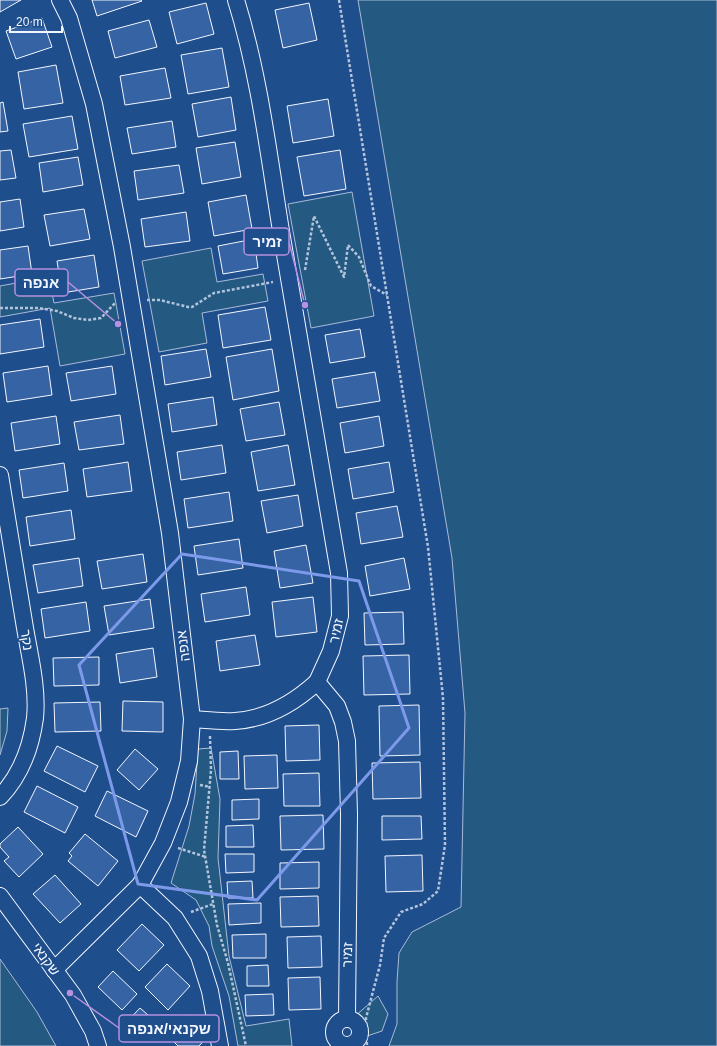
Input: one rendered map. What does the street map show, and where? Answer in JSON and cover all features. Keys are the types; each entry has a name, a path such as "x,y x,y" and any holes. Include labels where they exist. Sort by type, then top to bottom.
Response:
{"street":[{"name":"אנפה","path":"54,970 140,884 163,843 179,802 189,761 192,719 170,533 120,239 94,104 69,18 60,0"},
{"name":"זמיר","path":"236,0 242,19 258,88 339,573 340,616 331,651 317,682 337,706 343,722 347,741 349,814 347,1019"},
{"name":"נקר","path":"0,475 32,673 35,695 35,717 32,739 25,760 15,780 0,797"},
{"path":"192,719 235,721 262,717 286,706 317,682"},
{"path":"140,884 175,918 199,956 210,991 220,1046"},
{"name":"שקנאי","path":"0,896 73,995 93,1031 98,1046"}],"path":[{"path":"339,0 428,547 443,698 445,845 438,891 423,904 401,912 384,938 380,965 366,1018 367,1046"},
{"path":"0,308 39,308 57,311 74,318 88,320 101,318 114,303 160,300 192,307 214,293 289,279 305,271 314,216 344,276 348,245 359,257 371,286 388,295"},
{"path":"209,720 211,770 204,850 217,925 228,963 246,1046"},
{"path":"163,843 206,857"},
{"path":"175,918 213,904"}],"highlighted area":[{"path":"182,554 359,581 409,728 257,900 138,884 79,665"}],"shaded area":[{"path":"358,0 717,0 717,1046 389,1046 397,1024 399,953 412,932 461,907 465,713 452,558"},
{"path":"352,192 374,316 311,328 288,204"},
{"path":"211,248 217,282 263,274 268,301 202,313 207,343 159,352 142,261"},
{"path":"49,277 54,303 114,293 125,354 60,366 50,308 0,317 0,286"},
{"path":"8,708 7,731 0,755 0,709"},
{"path":"211,748 220,799 218,858 229,956 246,1026 289,1019 292,1046 238,1046 229,996 212,946 209,926 196,900 171,883 189,826 195,794 198,749"},
{"path":"0,959 37,1012 56,1046 0,1046"},
{"path":"378,996 388,1014 382,1031 364,1037 354,1017"}],"building":[{"path":"0,0 21,0 0,12"},
{"path":"92,0 141,0 142,1 97,16"},
{"path":"206,3 214,34 177,44 169,12"},
{"path":"309,3 317,40 283,48 275,10"},
{"path":"42,18 52,47 16,59 6,31"},
{"path":"149,20 157,47 115,58 108,31"},
{"path":"222,48 229,87 188,94 181,55"},
{"path":"56,65 63,103 24,109 18,72"},
{"path":"165,68 171,98 125,105 120,76"},
{"path":"231,97 236,130 198,137 192,104"},
{"path":"328,99 334,136 293,143 287,106"},
{"path":"3,102 8,131 0,132 0,103"},
{"path":"72,116 78,149 29,157 23,124"},
{"path":"172,121 176,147 132,154 127,128"},
{"path":"235,142 241,177 202,184 196,148"},
{"path":"11,150 16,178 0,180 0,151"},
{"path":"340,150 346,189 304,196 297,157"},
{"path":"78,157 83,185 43,192 39,163"},
{"path":"179,165 184,193 138,200 134,171"},
{"path":"246,195 252,229 214,236 208,202"},
{"path":"20,199 24,227 0,231 0,202"},
{"path":"84,209 90,239 50,246 44,215"},
{"path":"186,212 190,241 145,247 141,219"},
{"path":"254,239 258,268 223,274 218,246"},
{"path":"28,246 32,274 0,279 0,250"},
{"path":"94,255 99,287 62,293 57,261"},
{"path":"265,307 271,340 223,348 218,315"},
{"path":"40,319 44,347 0,354 0,325"},
{"path":"360,329 365,357 330,363 325,335"},
{"path":"206,349 211,377 165,385 161,356"},
{"path":"272,349 279,391 233,400 226,357"},
{"path":"48,366 52,395 7,402 3,373"},
{"path":"112,366 116,394 71,401 66,373"},
{"path":"375,372 380,401 337,408 332,379"},
{"path":"213,397 217,425 172,432 168,404"},
{"path":"279,402 285,435 246,441 240,409"},
{"path":"120,415 124,444 79,450 74,422"},
{"path":"56,416 60,444 15,451 11,423"},
{"path":"379,416 384,446 345,453 340,423"},
{"path":"222,445 226,473 181,480 177,452"},
{"path":"288,445 295,485 258,491 251,452"},
{"path":"128,462 132,491 87,497 83,469"},
{"path":"389,462 394,492 353,499 348,469"},
{"path":"64,463 68,491 23,498 19,470"},
{"path":"229,492 233,521 188,528 184,499"},
{"path":"298,495 303,526 267,533 261,501"},
{"path":"397,506 403,537 361,544 356,513"},
{"path":"71,510 75,539 30,546 26,517"},
{"path":"239,539 243,568 198,575 194,546"},
{"path":"306,545 313,583 280,588 274,551"},
{"path":"143,554 147,582 102,589 97,561"},
{"path":"79,558 83,586 38,593 33,565"},
{"path":"404,558 410,589 370,596 365,566"},
{"path":"246,587 250,615 205,622 201,594"},
{"path":"313,597 317,632 276,637 272,602"},
{"path":"150,599 154,628 109,635 104,606"},
{"path":"86,602 90,631 45,638 41,609"},
{"path":"403,612 404,644 365,645 364,613"},
{"path":"255,635 260,665 220,671 216,641"},
{"path":"153,648 157,677 120,683 116,654"},
{"path":"409,655 410,694 364,695 363,656"},
{"path":"99,657 99,685 54,686 53,658"},
{"path":"123,701 163,702 163,732 122,731"},
{"path":"100,702 101,731 55,732 54,703"},
{"path":"419,705 420,755 380,756 379,706"},
{"path":"319,725 320,760 286,761 285,726"},
{"path":"57,746 98,766 85,792 44,771"},
{"path":"135,749 158,769 139,790 117,770"},
{"path":"238,751 239,779 220,779 220,752"},
{"path":"277,755 278,788 245,789 244,756"},
{"path":"420,762 421,798 373,799 372,763"},
{"path":"319,773 320,806 284,806 283,774"},
{"path":"37,786 78,807 65,833 24,812"},
{"path":"107,791 148,811 136,837 95,816"},
{"path":"259,799 259,819 232,820 232,800"},
{"path":"323,815 324,849 281,850 280,816"},
{"path":"382,816 421,816 422,839 382,840"},
{"path":"253,825 254,847 226,847 226,826"},
{"path":"18,827 43,854 19,877 4,861 9,857 0,847 0,844"},
{"path":"85,834 118,861 98,886 68,861 72,856 69,853"},
{"path":"225,854 254,854 254,872 226,873"},
{"path":"422,855 423,891 386,892 385,856"},
{"path":"319,862 319,888 280,889 280,863"},
{"path":"55,875 81,904 60,923 33,894"},
{"path":"252,881 253,898 228,898 227,882"},
{"path":"318,896 319,926 281,927 280,897"},
{"path":"261,903 261,923 229,925 228,904"},
{"path":"142,924 164,945 139,971 117,950"},
{"path":"266,934 266,958 233,958 232,935"},
{"path":"321,936 322,967 288,968 287,937"},
{"path":"167,964 190,986 168,1010 145,987"},
{"path":"268,965 269,986 247,986 247,966"},
{"path":"113,971 137,994 122,1010 98,987"},
{"path":"320,977 321,1009 289,1010 288,978"},
{"path":"273,994 274,1015 246,1016 245,995"},
{"path":"140,1008 155,1021 135,1042 121,1028"},
{"path":"187,1015 209,1035 199,1046 178,1046 168,1036"}],"place":[{"name":"זמיר","path":"305,305"},
{"name":"אנפה","path":"118,324"},
{"name":"שקנאי/אנפה","path":"70,993"}]}
